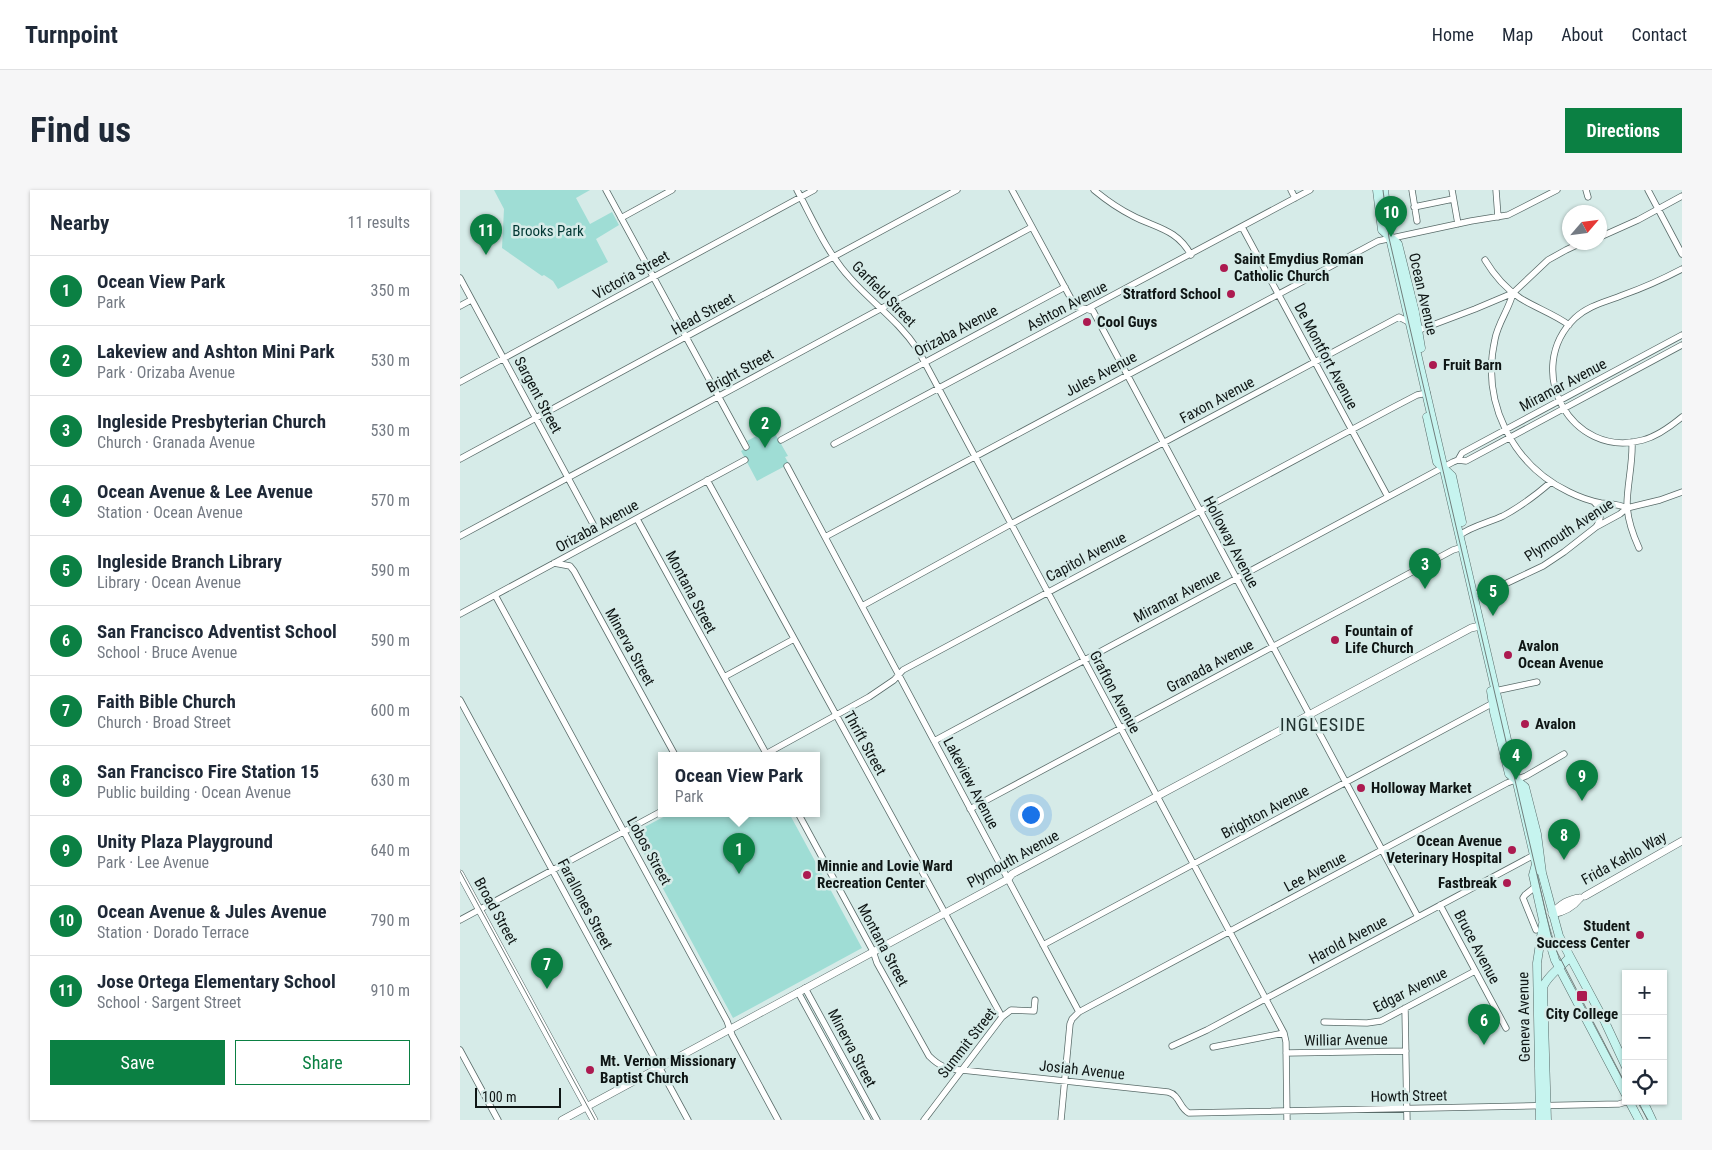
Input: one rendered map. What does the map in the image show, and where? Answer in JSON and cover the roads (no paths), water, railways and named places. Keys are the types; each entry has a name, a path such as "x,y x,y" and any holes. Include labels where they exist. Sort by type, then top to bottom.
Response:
{"main road":[{"name":"Ocean Avenue","path":"1377,190 1382,230 1390,238"},
{"name":"Ocean Avenue","path":"1384,190 1390,238 1414,324 1426,393 1424,402 1437,462 1452,476 1454,484 1463,527 1460,535 1462,547 1491,671 1495,702"},
{"name":"Ocean Avenue","path":"1491,671 1490,687 1516,780 1536,864 1542,872"},
{"name":"Ocean Avenue","path":"1516,780 1525,787 1537,834 1548,917 1559,970 1622,1088"},
{"name":"Ocean Avenue","path":"1536,864 1533,875 1535,887 1548,917 1602,1016 1623,1060"},
{"name":"Geneva Avenue","path":"1547,1120 1543,1106 1537,963 1548,917"},
{"name":"Geneva Avenue","path":"1540,1120 1543,1106 1544,988 1546,980 1570,958"},
{"path":"1631,1105 1639,1120"},
{"path":"1644,1105 1652,1120"}],"street":[{"path":"606,190 746,447"},
{"path":"621,218 672,190"},
{"name":"Garfield Street","path":"796,190 834,257 851,280 882,308 910,339 924,362"},
{"name":"Victoria Street","path":"460,382 814,190"},
{"name":"Head Street","path":"460,459 957,190"},
{"name":"Holloway Avenue","path":"1012,190 1075,306 1093,311 1418,917"},
{"path":"1094,190 1129,214 1172,233 1184,244 1191,254"},
{"path":"1291,190 1295,198"},
{"name":"Ashton Avenue","path":"834,444 1310,190"},
{"path":"1412,190 1416,221"},
{"path":"1452,190 1458,224"},
{"path":"1496,190 1498,217"},
{"name":"Jules Avenue","path":"825,537 1378,241 1514,213 1557,190"},
{"path":"1586,190 1588,197"},
{"path":"1648,190 1682,254"},
{"path":"1607,234 1658,210 1682,196"},
{"path":"1414,207 1453,199"},
{"name":"Bright Street","path":"460,536 1032,227"},
{"name":"De Montfort Avenue","path":"1242,227 1388,497"},
{"name":"Faxon Avenue","path":"862,606 1011,524 1399,317 1422,329 1480,307 1512,292 1548,260 1566,250"},
{"path":"1485,260 1496,277 1512,292 1553,314 1569,325"},
{"path":"1682,269 1589,308 1569,325 1559,343 1553,363 1554,383 1561,405 1577,424 1593,436 1612,442 1632,442 1658,434 1682,417"},
{"name":"Sargent Street","path":"460,278 593,524"},
{"name":"Orizaba Avenue","path":"781,440 1065,287"},
{"path":"1512,292 1498,326 1492,358 1493,391 1497,411 1509,438 1524,458 1551,482 1571,494 1592,501 1618,504 1628,508"},
{"path":"460,306 471,300"},
{"name":"Miramar Avenue","path":"1458,460 1466,461 1509,438 1561,405 1682,335"},
{"name":"Miramar Avenue","path":"934,741 1458,460 1462,453 1505,430 1561,405 1682,345"},
{"name":"Grafton Avenue","path":"924,362 1284,1033"},
{"name":"Capitol Avenue","path":"771,752 869,697 894,680 903,670 1417,395 1426,393"},
{"path":"1632,442 1628,508 1632,530 1639,548"},
{"name":"Orizaba Avenue","path":"460,614 745,460"},
{"name":"Lakeview Avenue","path":"787,466 1079,1012"},
{"name":"Thrift Street","path":"708,480 1002,1017"},
{"path":"1460,535 1468,529 1492,521 1512,511 1551,482"},
{"name":"Plymouth Avenue","path":"1473,595 1507,583 1543,566 1596,527 1628,508 1682,492"},
{"path":"1592,501 1601,512 1600,522 1596,527"},
{"name":"Montana Street","path":"637,518 764,752"},
{"name":"Granada Avenue","path":"970,809 1462,547"},
{"name":"Minerva Street","path":"554,563 570,566 574,571 673,752"},
{"name":"Lobos Street","path":"495,595 727,1021 778,1120"},
{"name":"Plymouth Avenue","path":"562,1120 1008,879 1013,873 1471,628 1480,626"},
{"path":"724,677 794,639"},
{"path":"1495,691 1537,682"},
{"name":"Farallones Street","path":"460,700 688,1120"},
{"name":"Brighton Avenue","path":"1043,945 1495,702"},
{"name":"Lee Avenue","path":"1079,1012 1382,850 1526,776 1564,754"},
{"path":"460,920 658,813"},
{"name":"Montana Street","path":"800,817 873,952 877,963 929,1056 941,1066 950,1070 962,1070"},
{"name":"Frida Kahlo Way","path":"1548,917 1558,906 1565,902 1583,897 1682,841"},
{"name":"Harold Avenue","path":"1172,1046 1207,1030 1534,855"},
{"name":"Broad Street","path":"460,874 594,1120"},
{"name":"Ocean Avenue","path":"1535,887 1523,898 1536,930"},
{"name":"Bruce Avenue","path":"1440,905 1506,1028"},
{"path":"1532,919 1548,917"},
{"name":"Edgar Avenue","path":"1324,1022 1374,1023 1387,1018 1475,971"},
{"name":"Minerva Street","path":"805,988 877,1120"},
{"name":"Minerva Street","path":"798,992 868,1120"},
{"name":"Summit Street","path":"924,1120 1002,1017 1011,1010 1034,1011 1035,1000"},
{"path":"1405,1008 1407,1120"},
{"path":"1060,1120 1070,1024 1079,1012"},
{"path":"1213,1047 1284,1033 1287,1120"},
{"path":"460,1050 498,1120"},
{"name":"Williar Avenue","path":"1286,1053 1406,1051"},
{"name":"Josiah Avenue","path":"962,1070 1168,1092 1176,1096 1183,1109 1189,1113"},
{"name":"Howth Street","path":"1189,1113 1622,1103"}],"tram line":[{"path":"1383,190 1389,238 1551,935 1557,952 1622,1077"},
{"path":"460,871 595,1120"},
{"path":"1639,1105 1648,1120"}],"place":[{"name":"Ocean Avenue & Jules Avenue","path":"1391,237"},
{"name":"Jose Ortega Elementary School","path":"486,255"},
{"name":"Saint Emydius Roman Catholic Church","path":"1224,268"},
{"name":"Stratford School","path":"1231,294"},
{"name":"Cool Guys","path":"1087,322"},
{"name":"Fruit Barn","path":"1433,365"},
{"name":"Lakeview and Ashton Mini Park","path":"765,448"},
{"name":"Ingleside Presbyterian Church","path":"1425,589"},
{"name":"Ingleside Branch Library","path":"1493,616"},
{"name":"Fountain of Life Church","path":"1335,640"},
{"name":"Avalon Ocean Avenue","path":"1508,655"},
{"name":"Avalon","path":"1525,724"},
{"name":"Ocean Avenue & Lee Avenue","path":"1516,780"},
{"name":"Holloway Market","path":"1361,788"},
{"name":"Unity Plaza Playground","path":"1582,801"},
{"name":"Ocean Avenue Veterinary Hospital","path":"1512,850"},
{"name":"San Francisco Fire Station 15","path":"1564,860"},
{"name":"Ocean View Park","path":"739,874"},
{"name":"Minnie and Lovie Ward Recreation Center","path":"807,875"},
{"name":"Fastbreak","path":"1507,883"},
{"name":"Student Success Center","path":"1640,935"},
{"name":"Faith Bible Church","path":"547,989"},
{"name":"City College","path":"1582,996"},
{"name":"San Francisco Adventist School","path":"1484,1045"},
{"name":"Mt. Vernon Missionary Baptist Church","path":"590,1070"}],"district":[{"name":"INGLESIDE","path":"1323,725"}],"park label":[{"name":"Brooks Park","path":"548,231"}]}
